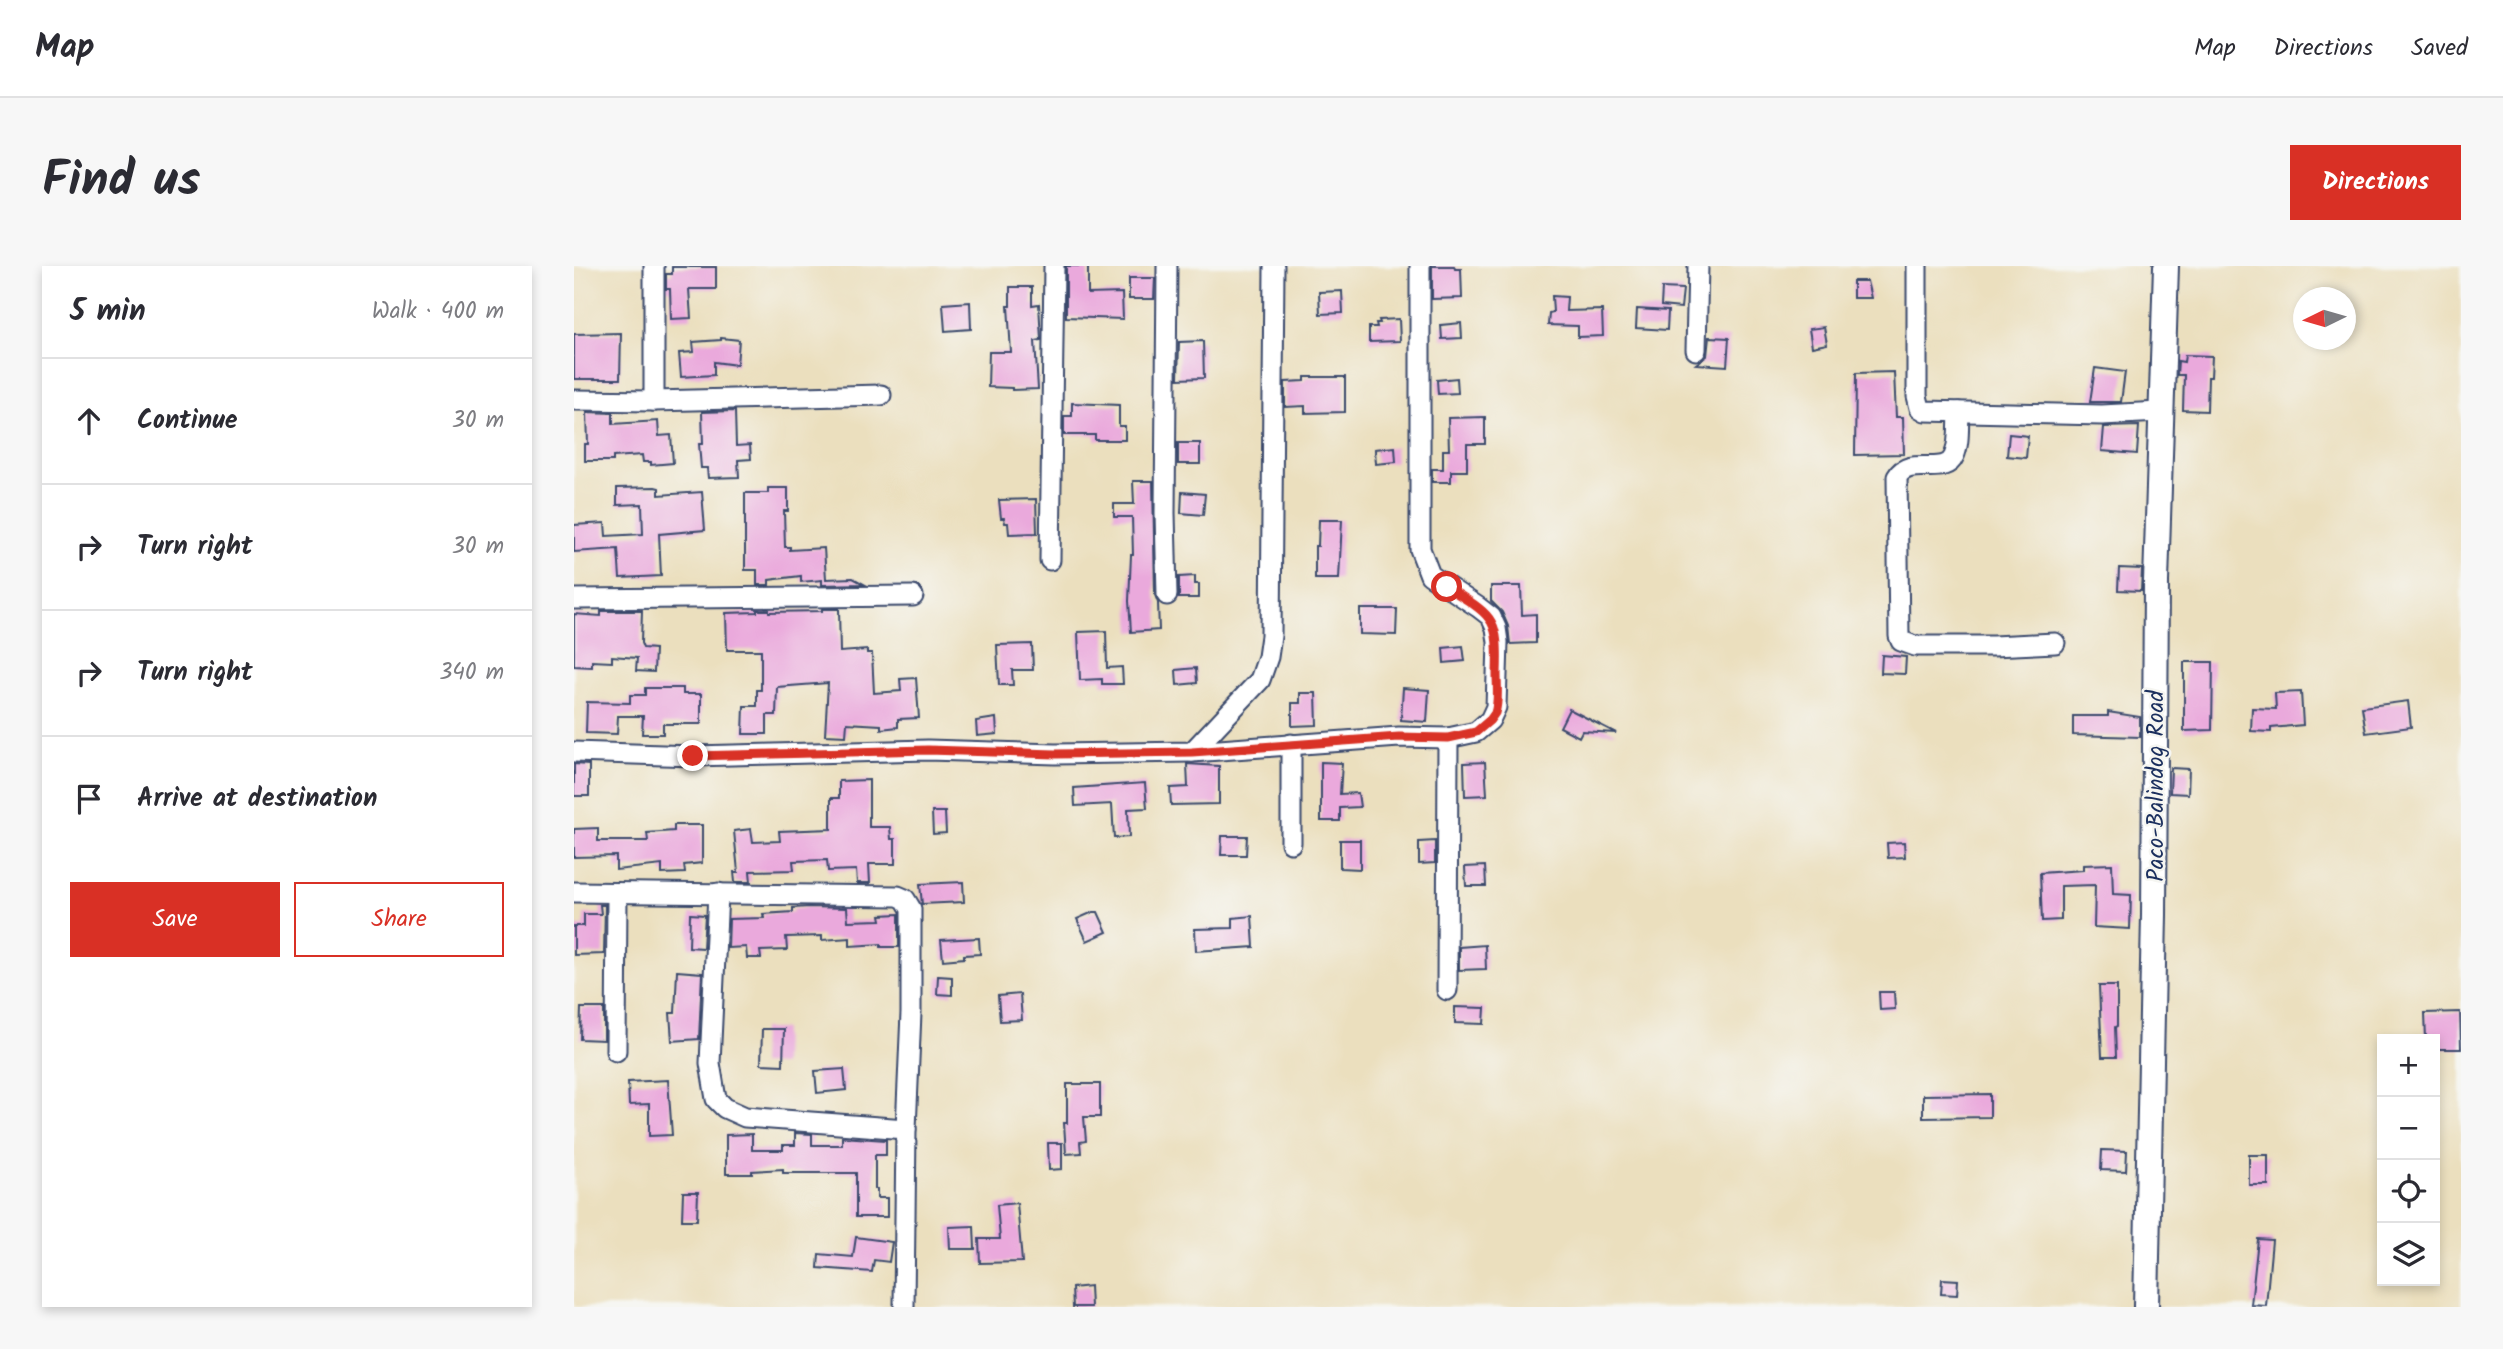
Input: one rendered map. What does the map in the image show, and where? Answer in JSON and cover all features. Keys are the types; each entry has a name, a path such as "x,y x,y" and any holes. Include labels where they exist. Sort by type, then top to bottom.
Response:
{"street":[{"path":"654,266 654,401"},
{"path":"1050,559 1054,266"},
{"path":"1167,266 1167,595"},
{"path":"1192,752 1260,680 1268,657 1271,636 1274,266"},
{"path":"574,752 693,756 928,750 1055,754 1192,752 1399,737 1448,738 1476,732 1495,713 1498,642 1496,628 1491,617 1430,575 1420,549 1420,266"},
{"path":"1696,350 1698,266"},
{"path":"1917,266 1918,404 1925,411 2102,415 2160,412"},
{"name":"Paco-Balindog Road","path":"2146,1307 2154,929 2156,582 2166,266"},
{"path":"574,400 654,401 881,395"},
{"path":"1959,412 1956,452 1952,460 1940,466 1910,466 1900,471 1897,477 1899,636 1901,640 1915,646 2055,643"},
{"path":"574,599 914,596"},
{"path":"1447,990 1448,738"},
{"path":"1291,744 1291,843"},
{"path":"574,892 898,896 905,899 911,909 911,1013 906,1129 904,1307"},
{"path":"616,1051 617,892"},
{"path":"718,893 710,1063 716,1099 725,1108 745,1117 906,1129"}],"building":[{"path":"1066,266 1088,266 1088,294 1122,293 1123,319 1066,317"},
{"path":"1432,266 1454,266 1455,269 1461,269 1462,298 1432,299"},
{"path":"672,267 716,267 716,289 689,289 691,318 671,319 670,289 666,289 666,274 672,274"},
{"path":"1129,278 1155,278 1154,299 1129,299"},
{"path":"1853,281 1867,281 1871,298 1853,298"},
{"path":"1010,287 1032,287 1032,305 1039,304 1041,340 1035,341 1038,389 988,387 989,352 1011,352 1008,306"},
{"path":"1662,288 1683,289 1681,308 1661,306"},
{"path":"1342,291 1343,313 1320,314 1319,292"},
{"path":"1552,296 1567,297 1566,311 1602,310 1603,336 1578,337 1578,326 1548,325 1549,313 1553,312"},
{"path":"970,302 971,329 945,331 943,304"},
{"path":"1637,309 1668,311 1667,330 1636,328"},
{"path":"1399,319 1400,341 1369,342 1369,327 1377,327 1379,320"},
{"path":"1461,323 1462,338 1442,339 1441,325"},
{"path":"1824,327 1827,344 1812,347 1809,329"},
{"path":"621,333 620,379 574,379 574,334"},
{"path":"1709,337 1729,338 1727,366 1696,364 1707,356"},
{"path":"721,338 739,340 737,365 714,362 714,375 681,377 679,353 694,352 693,342"},
{"path":"1203,341 1204,378 1178,379 1179,342"},
{"path":"2185,355 2212,356 2207,411 2183,410 2184,375 2177,375 2178,361 2184,362"},
{"path":"2095,368 2125,372 2121,402 2090,402"},
{"path":"1894,372 1896,417 1903,417 1904,454 1855,455 1856,373"},
{"path":"1305,377 1345,377 1345,412 1305,413 1305,406 1285,407 1285,382 1305,381"},
{"path":"1457,378 1458,393 1438,394 1437,380"},
{"path":"1072,403 1119,405 1119,426 1125,426 1125,440 1095,440 1095,435 1064,435 1064,416 1072,416"},
{"path":"735,411 736,446 750,445 751,459 738,460 739,477 708,478 707,468 701,468 699,444 703,444 702,412"},
{"path":"587,412 613,413 613,424 658,421 659,436 671,435 673,463 651,465 651,462 643,462 642,455 613,457 613,461 585,461 585,444 588,444"},
{"path":"1485,417 1485,444 1467,444 1467,471 1451,471 1451,482 1432,482 1432,469 1443,469 1443,450 1449,450 1448,418"},
{"path":"2139,426 2137,454 2102,451 2104,427"},
{"path":"2009,434 2028,436 2026,458 2007,456"},
{"path":"1178,443 1200,443 1200,464 1178,464"},
{"path":"1395,447 1396,462 1376,464 1375,449"},
{"path":"1133,481 1153,481 1155,595 1159,630 1131,632 1129,601 1133,555 1132,517 1114,517 1114,504 1134,504"},
{"path":"617,488 659,488 659,495 702,492 705,530 659,534 661,576 620,578 618,549 574,552 574,525 605,523 606,536 643,534 642,504 617,505"},
{"path":"768,488 788,488 788,511 784,511 785,547 790,547 790,550 824,548 826,579 853,578 864,584 822,585 822,580 801,582 801,576 769,580 769,585 757,585 757,570 745,570 745,493 768,493"},
{"path":"1182,492 1205,494 1203,515 1181,513"},
{"path":"1036,499 1037,533 1009,534 1008,523 1001,518 999,500"},
{"path":"1319,520 1342,520 1339,579 1315,579 1315,546 1318,546"},
{"path":"2119,568 2142,569 2141,591 2118,590"},
{"path":"1195,576 1195,584 1199,584 1199,598 1179,598 1179,577"},
{"path":"1491,586 1521,586 1522,615 1536,614 1536,643 1510,644 1508,626 1502,612 1491,601"},
{"path":"839,609 840,652 867,650 867,653 872,653 874,693 901,691 900,679 916,678 919,718 898,719 898,727 881,729 881,725 847,723 846,736 825,735 828,683 777,687 776,715 767,715 767,734 743,734 744,706 757,706 757,690 761,690 761,650 727,650 726,613"},
{"path":"1360,609 1397,609 1396,635 1360,634"},
{"path":"601,611 642,611 641,643 643,648 655,649 654,672 636,671 637,658 612,656 612,662 592,661 592,667 574,666 574,614 601,616"},
{"path":"1106,631 1107,668 1122,667 1123,684 1102,684 1102,679 1080,680 1078,632"},
{"path":"1032,644 1033,670 1012,670 1013,685 999,685 997,645"},
{"path":"1463,646 1465,661 1444,663 1443,648"},
{"path":"1882,655 1906,657 1905,674 1881,673"},
{"path":"2184,662 2213,662 2212,730 2184,731"},
{"path":"1196,668 1197,683 1177,685 1176,670"},
{"path":"645,688 683,688 683,694 701,694 701,724 663,724 663,734 642,734 643,716 618,716 617,734 586,733 587,702 630,703 630,695 645,695"},
{"path":"1403,688 1429,690 1427,722 1401,720"},
{"path":"2301,692 2303,725 2271,728 2271,732 2251,731 2252,708 2276,709 2275,693"},
{"path":"1300,693 1316,693 1317,725 1292,726 1292,703 1300,703"},
{"path":"2408,701 2411,727 2366,733 2362,707"},
{"path":"1569,709 1616,733 1582,731 1579,737 1560,727"},
{"path":"2108,712 2140,717 2140,737 2073,735 2073,716 2108,716"},
{"path":"996,718 997,734 977,736 976,721"},
{"path":"1321,762 1342,763 1340,794 1358,793 1360,807 1340,808 1340,821 1321,821"},
{"path":"1485,762 1487,795 1465,796 1464,763"},
{"path":"574,764 589,765 589,796 574,796"},
{"path":"1187,764 1219,766 1219,804 1171,805 1170,788 1188,787"},
{"path":"2171,768 2189,769 2188,794 2170,793"},
{"path":"869,780 869,827 890,827 891,839 895,839 895,864 869,864 870,883 857,883 856,870 828,871 827,860 793,861 794,870 750,871 751,882 735,882 734,872 738,872 734,831 751,829 753,842 780,841 779,831 831,829 831,798 839,798 839,781"},
{"path":"1145,783 1147,808 1128,809 1129,837 1114,838 1112,804 1075,806 1074,788"},
{"path":"932,812 945,812 946,833 933,834"},
{"path":"674,825 702,825 702,863 684,865 685,873 662,874 662,865 616,870 616,856 574,857 574,829 598,828 598,841 648,841 647,833 674,831"},
{"path":"1222,836 1247,836 1246,855 1221,855"},
{"path":"1340,840 1360,840 1360,869 1340,868"},
{"path":"1435,841 1435,863 1419,864 1419,842"},
{"path":"1904,842 1905,857 1888,858 1887,843"},
{"path":"2112,864 2113,894 2131,895 2130,929 2094,927 2095,885 2061,886 2061,920 2042,921 2040,873 2083,870 2083,865"},
{"path":"1485,866 1486,886 1466,886 1465,867"},
{"path":"963,882 964,902 922,904 920,884"},
{"path":"600,905 605,905 604,954 574,955 574,926 584,926 584,914 601,914"},
{"path":"793,908 847,908 848,921 881,920 880,915 899,914 899,947 881,947 881,944 850,946 850,938 822,940 822,936 786,937 787,950 760,951 761,958 747,958 746,947 728,948 729,919 764,918 763,914 793,912"},
{"path":"1098,912 1107,932 1087,941 1077,919"},
{"path":"690,914 705,915 703,948 689,947"},
{"path":"1252,916 1254,947 1196,951 1195,929 1233,928 1233,918"},
{"path":"979,938 980,954 943,960 941,940"},
{"path":"1485,945 1486,969 1459,970 1459,947"},
{"path":"677,971 702,973 699,1039 672,1041 670,1013 675,1013"},
{"path":"938,976 952,977 952,995 937,994"},
{"path":"2099,986 2117,986 2116,1057 2102,1057"},
{"path":"1879,992 1894,992 1895,1009 1880,1010"},
{"path":"1020,994 1022,1020 1000,1021 998,996"},
{"path":"1455,1007 1485,1008 1484,1024 1455,1023"},
{"path":"581,1008 604,1008 604,1040 580,1039"},
{"path":"2460,1012 2461,1049 2440,1049 2440,1034 2426,1034 2425,1013"},
{"path":"762,1029 784,1029 783,1065 761,1064"},
{"path":"844,1069 846,1090 817,1093 815,1071"},
{"path":"668,1080 672,1135 649,1136 649,1104 629,1105 628,1082"},
{"path":"1067,1084 1100,1084 1100,1117 1084,1117 1086,1141 1080,1142 1081,1153 1066,1154 1064,1123 1067,1123"},
{"path":"1990,1094 1990,1117 1923,1118 1923,1095"},
{"path":"795,1133 812,1134 812,1145 842,1145 842,1137 886,1140 886,1155 875,1155 875,1189 877,1198 887,1198 887,1217 856,1217 856,1173 783,1173 783,1169 752,1171 752,1174 726,1174 726,1135 752,1134 752,1150 783,1150 783,1145 795,1145"},
{"path":"1048,1143 1062,1143 1062,1169 1049,1170"},
{"path":"2102,1150 2127,1151 2126,1171 2101,1170"},
{"path":"2249,1155 2268,1155 2268,1185 2249,1185"},
{"path":"683,1192 698,1192 697,1220 682,1220"},
{"path":"1017,1203 1022,1262 980,1263 979,1239 1000,1239 997,1205"},
{"path":"974,1226 975,1249 950,1249 949,1227"},
{"path":"856,1237 892,1242 889,1262 874,1260 872,1272 818,1268 819,1254 853,1257"},
{"path":"2258,1239 2272,1240 2266,1306 2251,1305"},
{"path":"1942,1279 1958,1280 1957,1295 1941,1294"},
{"path":"1090,1286 1091,1307 1073,1307 1072,1288"}],"route":[{"path":"693,756 928,750 1055,754 1192,752 1399,737 1448,738 1476,732 1484,727 1495,713 1498,642 1496,628 1491,617 1447,587"}]}
